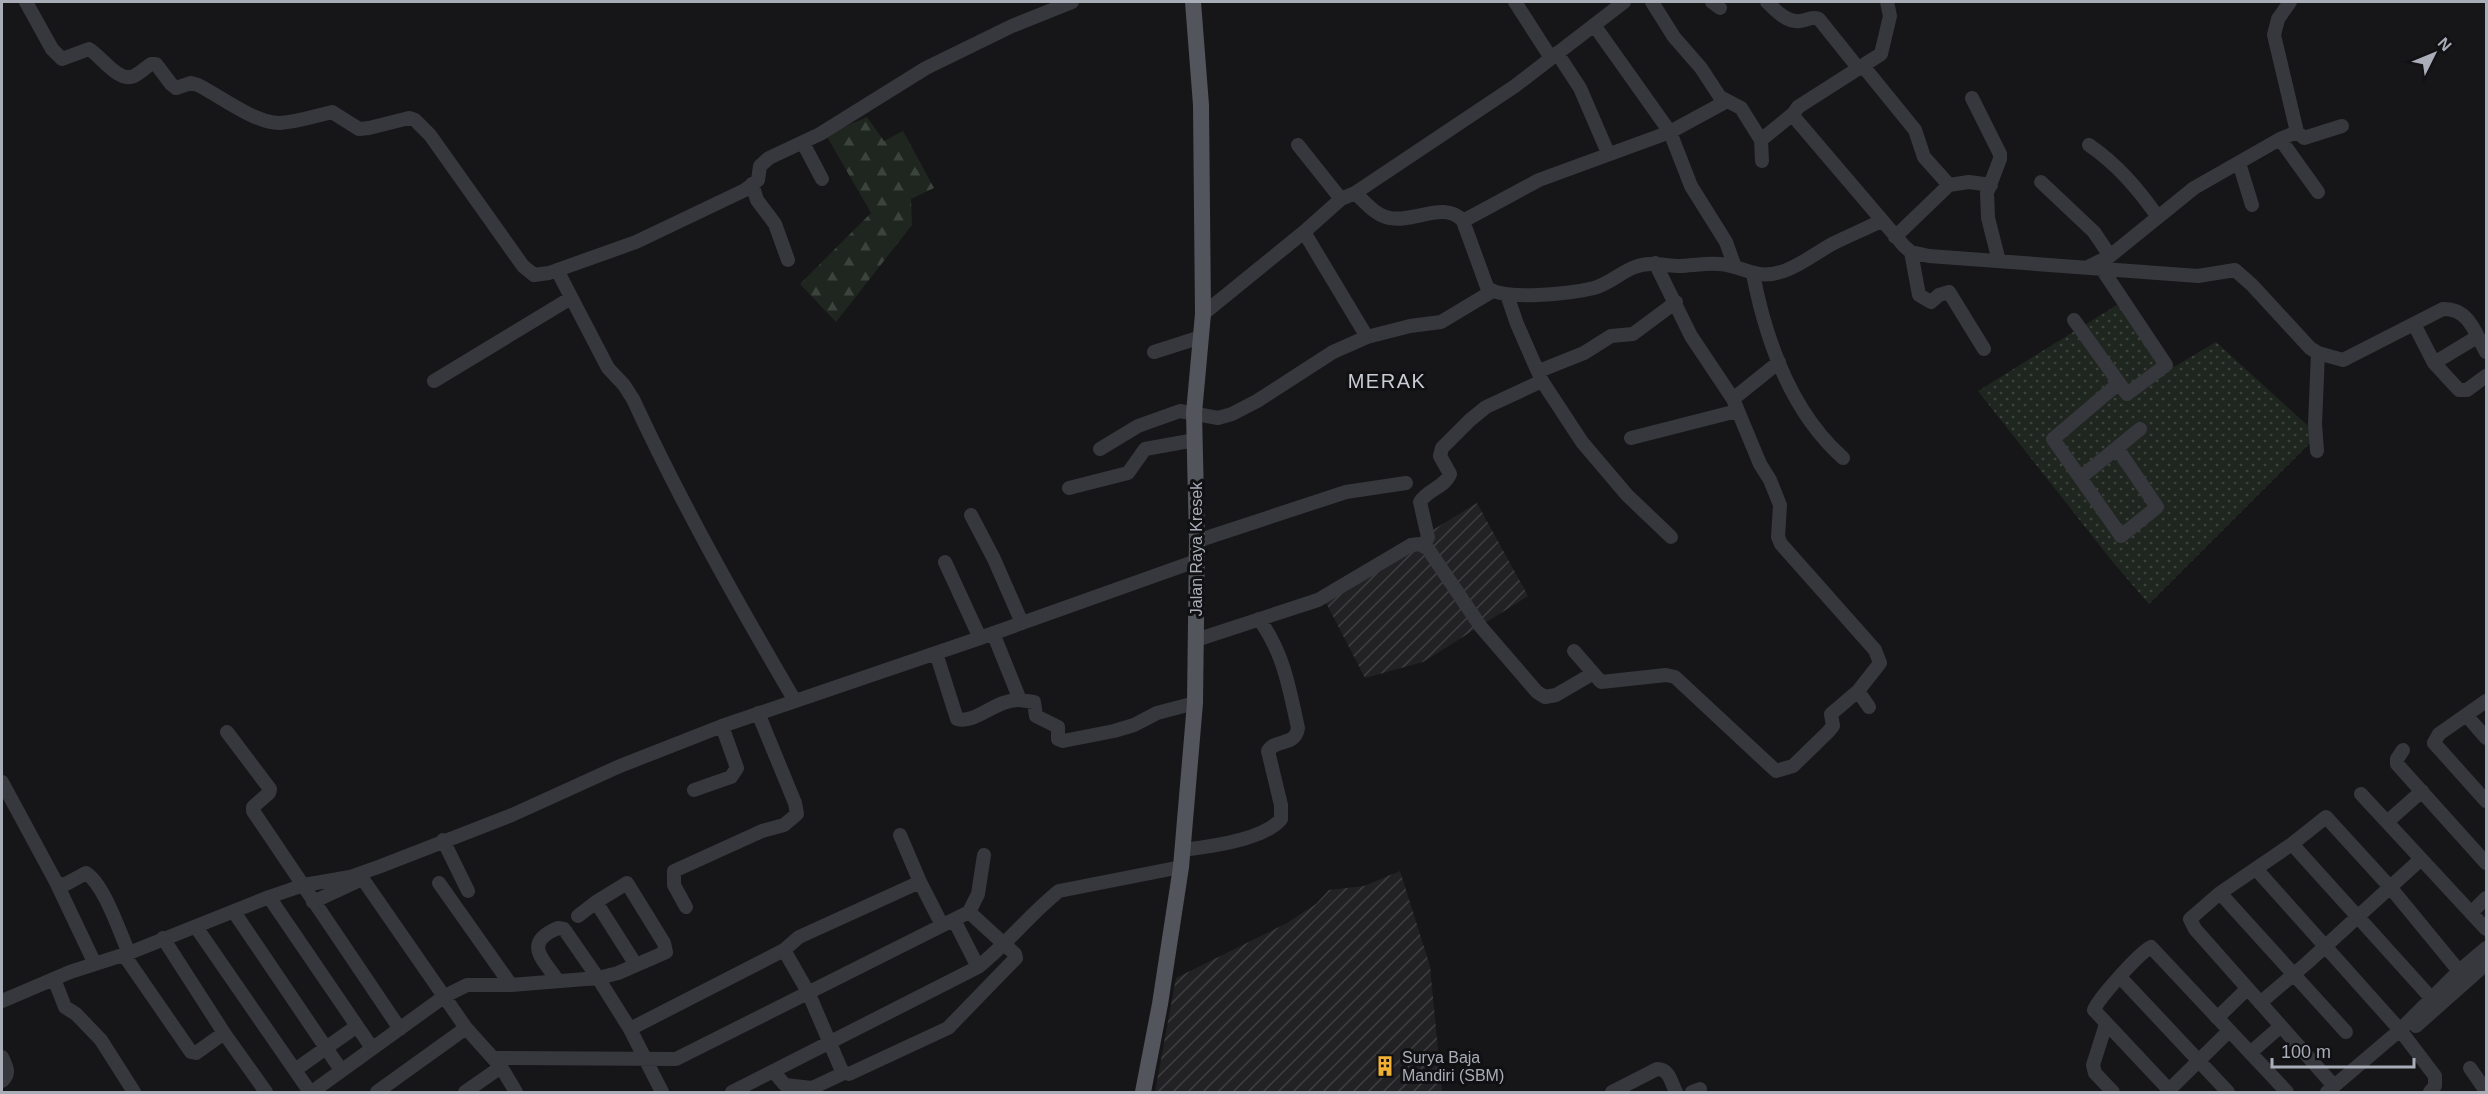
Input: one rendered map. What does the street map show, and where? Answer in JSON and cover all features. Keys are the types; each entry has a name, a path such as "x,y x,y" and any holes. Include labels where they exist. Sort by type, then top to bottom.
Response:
{"main road":[{"name":"Jalan Raya Kresek","path":"1143,1092 1160,1004 1181,867 1195,703 1197,541 1194,413 1203,314 1201,105 1193,2"}],"street":[{"path":"26,2 52,50 62,59 89,49 127,77 133,77 151,64 156,64 176,88 191,83 198,85 262,120 277,123 296,121 332,112 359,129 409,118 415,120 430,135 522,266 534,275 557,270 636,242 752,184 758,180 760,166 769,158 803,143 943,59 1072,2"},
{"path":"1515,2 1580,88 1608,153"},
{"path":"1203,314 1341,199 1355,193 1515,86 1624,2"},
{"path":"1652,2 1681,48 1696,62 1720,97 1741,108 1761,140 1762,161"},
{"path":"1767,2 1784,17 1794,21 1812,17 1819,19 1915,130 1924,157 1949,185"},
{"path":"1761,140 1794,113 1798,107 1881,54 1884,50 1890,16 1887,2"},
{"path":"2290,2 2278,19 2274,35 2296,132 2304,138 2342,126"},
{"path":"1594,25 1670,132 1691,186 1726,242 1735,267"},
{"path":"1972,98 2000,154 1987,193 1988,218 1999,261"},
{"path":"1462,221 1539,180 1670,132 1727,101"},
{"path":"1794,113 1797,122 1895,237 1911,252 1929,256 2198,276 2235,270 2318,353 2343,360 2443,309 2453,309 2463,314 2487,352"},
{"path":"2095,268 2194,189 2296,132"},
{"path":"2280,139 2318,192"},
{"path":"803,143 822,179"},
{"path":"1298,145 1341,199"},
{"path":"2089,145 2109,158 2131,181 2158,217"},
{"path":"2239,163 2252,205"},
{"path":"1895,237 1949,185 1969,182 1991,185"},
{"path":"2041,182 2094,232 2110,256"},
{"path":"752,184 757,200 775,224 788,260"},
{"path":"1355,193 1378,214 1388,218 1404,220 1444,212 1457,214 1491,292"},
{"path":"1100,449 1128,432 1180,411 1218,418 1232,414 1257,401 1333,352 1367,337 1410,326 1441,322 1491,292 1508,295 1556,293 1596,288 1636,267 1655,263 1679,266 1709,263 1766,275 1784,272 1832,244 1881,221"},
{"path":"1304,232 1367,337"},
{"path":"1911,252 1919,295 1931,302 1939,295 1949,292 1984,349"},
{"path":"1574,651 1600,682 1666,675 1675,677 1776,771 1793,766 1828,732 1833,726 1831,714 1858,691 1880,663 1878,657 1829,597 1781,544 1778,537 1780,505 1735,405 1691,336 1655,263"},
{"path":"2074,320 2127,394 2166,365 2095,268"},
{"path":"557,270 608,368 633,399 716,566 795,701"},
{"path":"1753,274 1758,304 1779,362 1812,427 1843,458"},
{"path":"1508,295 1517,324 1541,376 1582,442 1628,495 1671,537"},
{"path":"434,381 571,298"},
{"path":"1424,546 1428,537 1420,502 1428,492 1445,482 1450,474 1440,456 1442,448 1470,420 1486,407 1611,336 1633,334 1676,302"},
{"path":"2414,324 2434,363 2459,390 2467,390 2487,376"},
{"path":"1154,352 1202,337"},
{"path":"2434,363 2477,337"},
{"path":"2317,451 2315,424 2318,353"},
{"path":"1631,438 1735,405 1779,362"},
{"path":"2117,448 2157,507 2121,536 2053,439 2119,383"},
{"path":"2080,478 2140,429"},
{"path":"1069,488 1128,473 1140,454 1151,447 1195,440"},
{"path":"1197,541 1346,492 1406,483"},
{"path":"972,515 1022,623"},
{"path":"1196,640 1318,600 1412,545 1424,546"},
{"path":"1424,546 1480,627 1537,692 1545,697 1556,695 1592,674"},
{"path":"313,902 362,876 443,840 512,814 620,766 722,726 1196,561"},
{"path":"945,562 980,638"},
{"path":"1182,850 1216,846 1246,838 1276,825 1281,819 1281,805 1268,752 1272,746 1292,741 1297,736 1298,728 1283,663 1274,641 1259,619"},
{"path":"993,633 1020,700"},
{"path":"936,653 957,719 966,720 983,714 992,706 1012,700 1034,702 1036,716 1058,727 1058,739 1063,741 1114,731 1134,725 1157,713 1195,703"},
{"path":"1858,691 1869,707"},
{"path":"2487,701 2439,734 2434,743 2487,801"},
{"path":"686,907 675,885 674,871 762,831 787,824 797,814 795,803 758,713"},
{"path":"2467,716 2487,738"},
{"path":"694,790 731,777 735,773 737,768 722,726"},
{"path":"227,732 267,783 269,793 254,807 253,811 400,1029"},
{"path":"2403,750 2397,759 2397,764 2487,863"},
{"path":"2,782 56,882 95,964"},
{"path":"2387,822 2422,791"},
{"path":"2361,794 2487,929"},
{"path":"2459,971 2390,887 2326,817 2292,844 2220,893 2190,919 2190,922 2334,1090 2487,964"},
{"path":"900,835 920,882 978,968"},
{"path":"443,840 468,891"},
{"path":"2292,844 2432,999"},
{"path":"652,1075 676,1059 969,912 978,894 984,855"},
{"path":"2260,1002 2326,946 2421,859"},
{"path":"736,1091 978,968 1059,891 1181,867"},
{"path":"2256,869 2403,1033 2435,1076 2435,1086 2430,1092"},
{"path":"56,882 64,885 86,873 91,876 100,890 127,954 191,1052 196,1053 224,1033"},
{"path":"2,1001 269,897 304,885 362,876"},
{"path":"362,876 466,1028 497,1062 516,1092"},
{"path":"630,1029 784,950 799,937 920,882"},
{"path":"439,883 511,985"},
{"path":"467,986 598,978 666,952 667,948 627,883 578,916"},
{"path":"2220,893 2346,1032"},
{"path":"269,897 372,1048"},
{"path":"2471,913 2487,898"},
{"path":"596,903 636,965"},
{"path":"234,912 341,1070"},
{"path":"773,1071 785,1084 810,1088 844,1073 849,1074 948,1028 1016,958 1005,944 969,912"},
{"path":"196,927 311,1092 445,996 467,986 497,966"},
{"path":"558,981 537,951 539,940 558,928 564,929 598,978 630,1029 662,1092"},
{"path":"163,938 224,1033 267,1092"},
{"path":"2229,1031 2170,1091 2096,1013 2094,1007 2145,950 2153,947 2286,1092"},
{"path":"2403,1033 2459,971 2487,948"},
{"path":"784,950 808,992 844,1073"},
{"path":"2120,977 2228,1092"},
{"path":"54,979 65,1007 76,1014 101,1040 134,1092"},
{"path":"2217,1018 2247,988"},
{"path":"2106,1023 2093,1065 2095,1073 2113,1092"},
{"path":"295,1070 357,1026"},
{"path":"2250,1053 2281,1026"},
{"path":"377,1092 466,1028"},
{"path":"2,1057 8,1069 2,1082"},
{"path":"465,1092 497,1062 643,1057 676,1059"},
{"path":"2470,1068 2487,1091"},
{"path":"1612,1092 1657,1069 1668,1073 1676,1092"}],"shaded area":[{"path":"1477,503 1528,596 1423,662 1365,678 1323,597"},
{"path":"1400,871 1430,966 1442,1092 1155,1092 1176,978 1287,923 1316,904 1329,890 1364,886"}],"green space":[{"path":"867,117 884,141 903,131 934,188 911,199 912,225 836,322 800,284 871,213 826,135"},
{"path":"2117,305 2174,367 2216,342 2318,435 2149,604 2112,561 1978,391"}],"place":[{"name":"Surya Baja Mandiri (SBM)","path":"1385,1066"}],"district":[{"name":"MERAK","path":"1387,381"}]}
